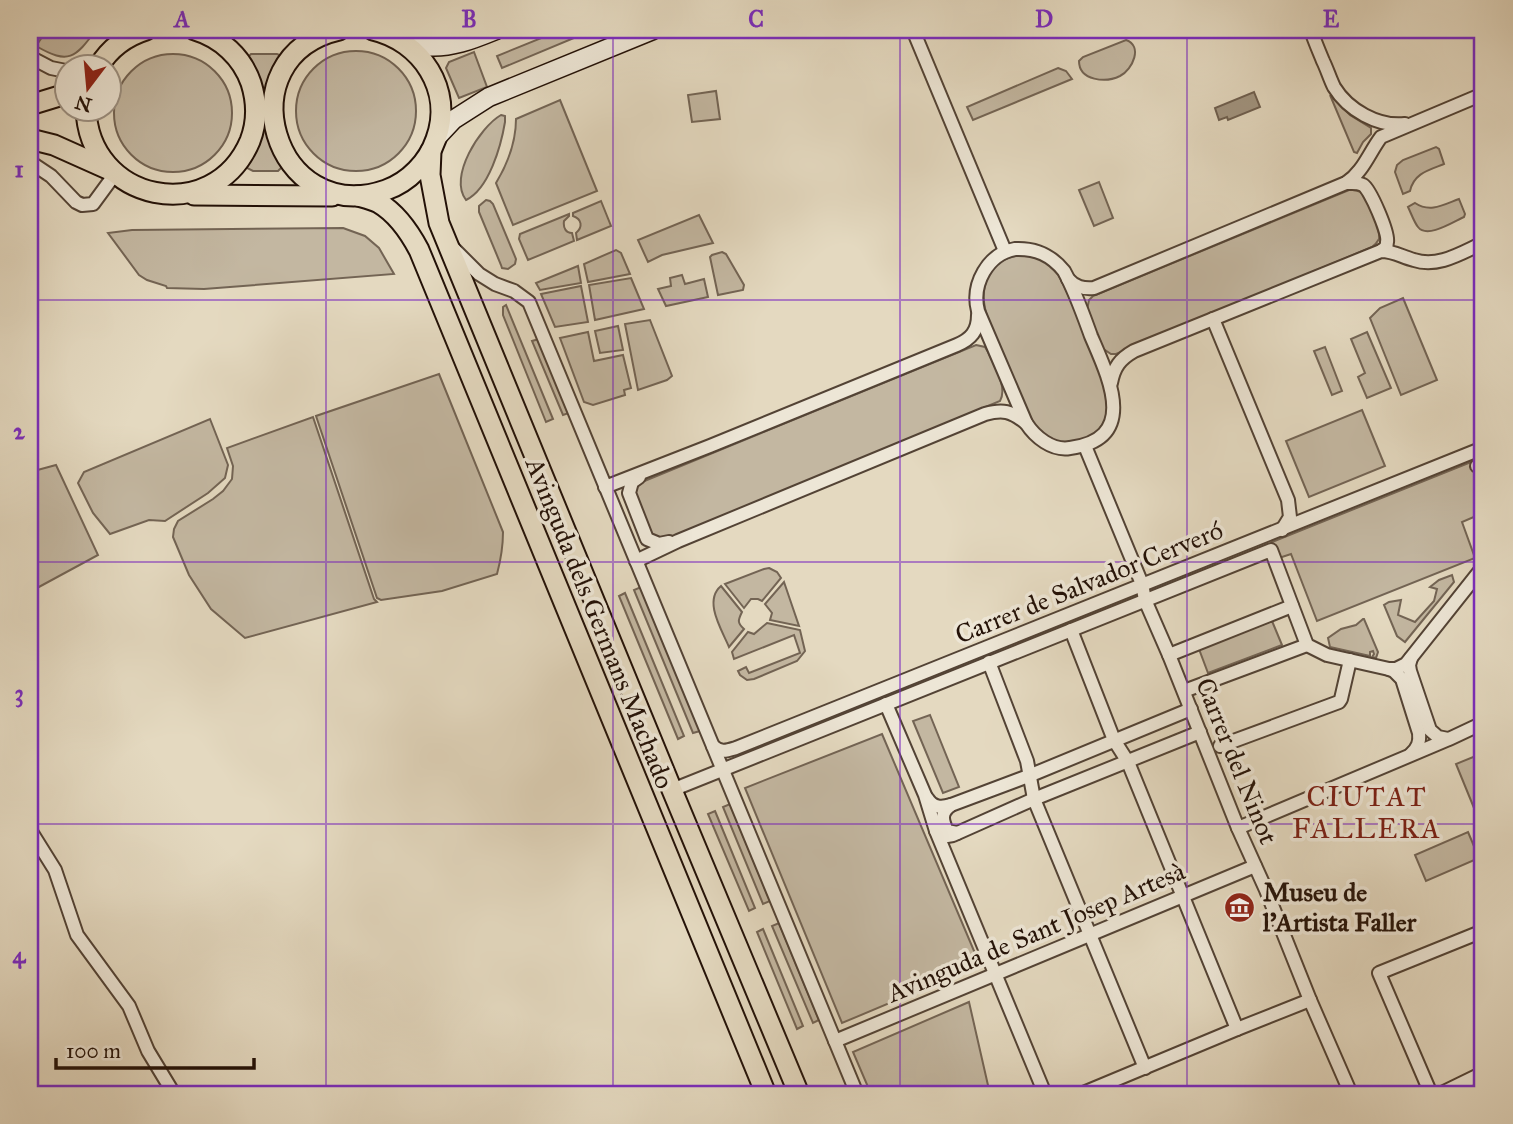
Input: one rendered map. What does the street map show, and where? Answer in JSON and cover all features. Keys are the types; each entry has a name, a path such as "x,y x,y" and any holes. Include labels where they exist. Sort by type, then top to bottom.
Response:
{"main road":[{"path":"107,52 121,37 146,30"},
{"path":"30,139 54,145 114,173 138,188 165,195 205,188 230,172 252,136 255,122 254,94 243,66 225,46 214,37 195,30"},
{"path":"339,30 314,39 301,48 289,61 275,90 273,122 280,146 293,167 319,187 334,193 354,196 376,194 408,178 421,166 434,144"},
{"path":"373,30 403,42"},
{"name":"Avinguda dels Germans Machado","path":"403,42 425,63 438,91 440,122 430,174 438,221 799,1094"},
{"path":"30,105 52,98"},
{"path":"88,122 90,136 98,152 114,173"},
{"name":"Avinguda dels Germans Machado","path":"165,195 354,196 376,202 387,209 412,237 766,1094"}],"street":[{"path":"403,42 427,47 447,46 496,30"},
{"path":"434,144 453,120 489,97 653,30"},
{"path":"914,30 1005,251"},
{"path":"1311,30 1335,87 1347,102 1362,114 1380,121 1399,125 1413,123"},
{"path":"30,57 52,68"},
{"path":"1346,183 1364,185 1369,191 1387,234 1386,246 1381,251 1124,357 1112,373 1114,409 1111,420 1099,438 1085,446 1066,449 1040,440 1031,432 976,304 980,278 992,259 1005,251 1037,251 1057,262 1073,285 1094,288 1346,183 1361,170 1381,137 1483,94"},
{"path":"30,162 51,176 82,205 93,204 114,173"},
{"name":"Avinguda dels Germans Machado","path":"446,241 479,274 514,291 529,302 857,1094"},
{"path":"1381,251 1413,260 1440,262 1483,243"},
{"path":"1068,279 1111,384"},
{"path":"605,487 966,341 974,334 978,325 978,311"},
{"path":"1213,319 1288,500 1290,517 1282,530"},
{"path":"636,561 678,541 985,414 997,410 1007,412 1017,415 1026,423"},
{"name":"Carrer del Ninot","path":"1085,446 1238,828 1351,1094"},
{"name":"Carrer de Salvador Cerveró","path":"713,746 719,751 736,748 1483,448"},
{"path":"648,471 632,482 629,493 647,539 659,544 678,541"},
{"name":"Carrer de Salvador Cerveró","path":"672,790 1271,550 1292,607"},
{"path":"1389,669 1402,667 1483,567"},
{"path":"1170,655 1292,607 1307,645 1327,655 1389,669 1402,679 1420,740 1418,747 1410,754"},
{"path":"1071,630 1114,740 1128,762 1237,1029"},
{"path":"1184,691 1307,645"},
{"path":"1413,654 1410,671 1430,730 1438,737 1448,739"},
{"path":"1220,746 1339,702 1350,660"},
{"path":"989,662 1027,761 1034,799 1144,1068"},
{"path":"886,704 1045,1094"},
{"path":"925,795 936,807 951,805 1191,709"},
{"path":"1238,828 1483,723"},
{"path":"936,831 947,836 957,833 1200,732"},
{"path":"951,805 945,809 942,819 947,831 957,833"},
{"path":"30,830 55,870 78,935 129,1006 148,1051 174,1094"},
{"name":"Avinguda de Sant Josep Artesà","path":"835,1041 1255,866"},
{"path":"1431,1094 1379,973 1480,932 1483,947"},
{"path":"1081,1094 1311,1000"},
{"path":"1440,1094 1483,1073"}],"shaded area":[{"path":"47,30 96,30 76,52 52,54 36,46"},
{"path":"561,30 593,30 502,68 497,56"},
{"path":"1126,40 1134,47 1135,52 1125,73 1101,80 1083,73 1079,61 1083,57"},
{"path":"356,51 379,56 398,69 411,88 416,111 411,134 398,153 379,166 356,171 333,166 314,153 301,134 296,111 301,88 314,69 333,56"},
{"path":"474,52 487,87 459,98 446,68 449,62"},
{"path":"251,54 277,54 283,59 283,166 278,171 253,171 247,168 248,57"},
{"path":"161,55 185,55 206,64 222,80 231,101 231,125 222,146 206,162 185,171 161,171 140,162 124,146 115,125 115,122 122,122 124,80 140,64"},
{"path":"1058,68 1066,71 1072,79 973,120 967,107"},
{"path":"716,91 720,119 692,122 688,95"},
{"path":"1254,92 1260,107 1228,120 1227,117 1219,120 1215,108"},
{"path":"1330,95 1350,115 1371,128 1371,134 1357,153 1354,152"},
{"path":"560,100 597,191 513,225 496,183 515,136 516,119"},
{"path":"501,115 505,116 505,122 493,166 481,187 466,200 461,190 461,179 469,153 484,130"},
{"path":"1436,147 1444,164 1419,176 1410,191 1403,194 1395,172 1397,165"},
{"path":"1099,182 1113,218 1094,226 1079,190"},
{"path":"1349,190 1360,192 1373,214 1379,239 1372,247 1116,354 1102,348 1087,310 1089,300 1093,296"},
{"path":"1459,199 1464,217 1434,230 1427,231 1418,227 1408,207 1415,203 1437,207"},
{"path":"486,200 493,204 516,259 515,264 508,269 502,268 479,212 479,206"},
{"path":"601,201 611,226 577,240 576,233 580,223 573,213"},
{"path":"569,214 564,226 572,233 574,241 528,260 519,239 520,234"},
{"path":"699,215 713,243 662,255 648,262 638,240"},
{"path":"343,228 365,236 379,248 394,274 204,289 167,288 139,275 108,233 132,230"},
{"path":"616,250 621,253 630,274 588,282 584,264"},
{"path":"722,252 726,254 744,285 743,290 718,295 710,257"},
{"path":"1022,255 1042,260 1057,273 1105,382 1108,399 1106,417 1102,425 1089,437 1063,442 1042,434 1034,425 986,314 984,293 990,273 1004,260"},
{"path":"578,266 581,283 540,290 536,283"},
{"path":"682,275 685,284 704,279 708,297 666,306 658,289 671,286 670,278"},
{"path":"631,278 644,309 595,320 589,285"},
{"path":"581,286 588,322 555,327 541,294"},
{"path":"1403,298 1437,380 1401,395 1370,318 1380,308"},
{"path":"506,305 553,419 546,422 503,315 503,307"},
{"path":"650,320 672,376 638,390 625,324"},
{"path":"618,326 623,350 600,353 595,331"},
{"path":"588,332 594,361 623,355 631,388 624,390 625,395 593,405 584,402 560,338"},
{"path":"1367,332 1391,388 1367,398 1358,377 1365,373 1351,339"},
{"path":"539,339 569,413 563,415 532,341"},
{"path":"976,345 985,347 997,370 1002,389 1000,401 667,539 653,538 635,494 642,482"},
{"path":"1325,347 1342,391 1332,395 1314,351"},
{"path":"439,374 503,532 497,574 442,591 381,600 377,598 316,416"},
{"path":"1362,410 1385,466 1309,497 1286,441"},
{"path":"313,417 377,602 245,638 211,609 189,575 173,537 174,529 178,521 213,499 232,479 233,466 227,448"},
{"path":"210,419 228,465 225,478 208,493 165,521 149,520 110,534 93,513 78,483 84,472"},
{"path":"1471,462 1483,487 1483,513 1462,522 1475,558 1317,621 1291,554 1279,558 1272,542"},
{"path":"56,465 98,555 37,588 30,573 30,472"},
{"path":"769,568 781,578 762,601 751,599 744,608 725,584"},
{"path":"1452,575 1454,582 1405,642 1397,636 1384,605 1401,600 1398,615 1415,622 1434,601 1437,589 1430,587"},
{"path":"784,582 799,626 770,620 772,613 765,604"},
{"path":"721,586 742,612 739,621 744,629 729,647 714,607 716,592"},
{"path":"641,587 700,731 693,733 634,590"},
{"path":"625,593 684,736 678,739 619,596"},
{"path":"1363,619 1378,652 1376,658 1372,657 1373,651 1370,656 1330,647 1328,638"},
{"path":"1272,621 1282,645 1208,673 1199,649"},
{"path":"767,623 800,630 805,651 797,661 747,680 738,671 746,667 749,673 800,653 794,635 734,659 732,652 748,632 754,634"},
{"path":"930,715 959,787 943,793 913,721"},
{"path":"882,734 980,965 842,1023 745,788"},
{"path":"1483,753 1483,830 1456,764"},
{"path":"730,804 770,901 763,904 723,807"},
{"path":"715,811 755,908 749,911 708,814"},
{"path":"1468,832 1479,858 1426,881 1415,855"},
{"path":"779,923 819,1020 813,1023 772,926"},
{"path":"763,929 803,1026 797,1029 757,932"},
{"path":"969,1002 990,1094 871,1094 853,1052"}],"place":[{"name":"Museu de l'Artista Faller","path":"1240,907"}],"district":[{"name":"CIUTAT FALLERA","path":"1367,812"}]}
